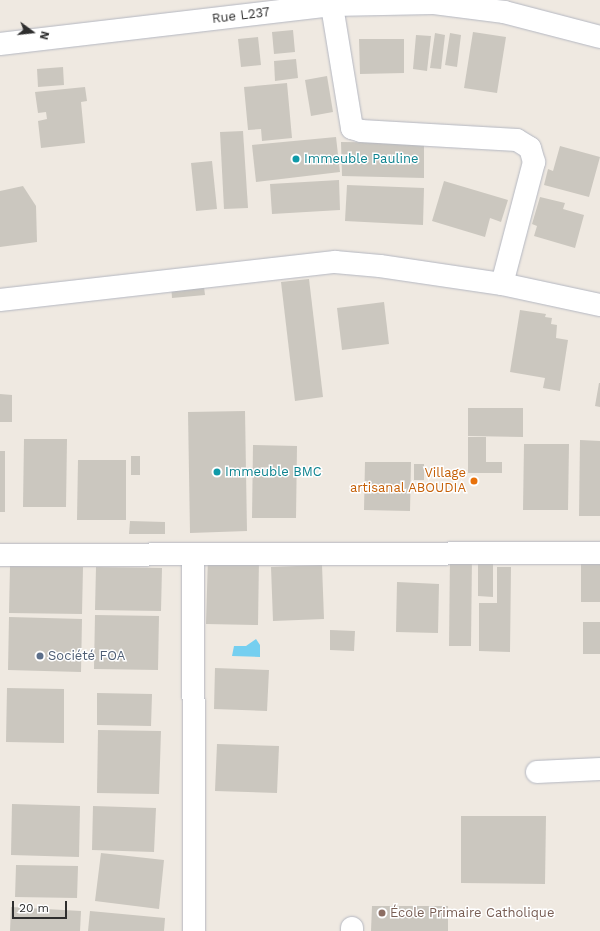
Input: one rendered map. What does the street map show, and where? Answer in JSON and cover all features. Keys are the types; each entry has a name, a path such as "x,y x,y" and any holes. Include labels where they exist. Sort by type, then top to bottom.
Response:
{"street":[{"name":"Rue L237","path":"0,44 331,2 434,3 528,9 600,37"},
{"path":"331,2 352,128 361,131 517,140 530,148 534,162 502,284"},
{"path":"0,300 335,262 380,266 502,284 600,305"},
{"path":"0,555 600,553"},
{"path":"193,554 194,931"},
{"path":"537,772 600,769"}],"water":[{"path":"256,639 260,645 260,657 232,656 234,646 246,646"}],"building":[{"path":"293,30 295,52 274,54 272,32"},
{"path":"473,32 506,37 497,93 464,88"},
{"path":"435,33 445,35 441,69 430,68"},
{"path":"450,33 461,35 457,67 445,65"},
{"path":"416,35 431,36 427,71 413,69"},
{"path":"258,37 261,65 241,67 238,39"},
{"path":"359,39 404,39 404,73 360,74"},
{"path":"296,59 298,78 275,81 274,61"},
{"path":"63,67 64,85 38,87 37,69"},
{"path":"327,76 333,112 311,116 305,80"},
{"path":"287,83 292,138 262,141 261,129 248,130 244,87"},
{"path":"85,87 87,101 81,102 85,143 41,148 38,121 47,119 46,112 38,113 35,92"},
{"path":"243,131 248,208 224,209 220,132"},
{"name":"Immeuble Pauline","path":"336,137 340,172 256,182 252,145"},
{"path":"341,142 424,143 424,178 342,176"},
{"path":"560,146 600,157 589,197 544,185 548,169 553,171"},
{"path":"212,161 217,209 196,211 191,163"},
{"path":"339,180 340,210 272,214 270,184"},
{"path":"444,181 508,200 501,222 490,218 485,237 432,221"},
{"path":"347,185 424,188 423,225 345,221"},
{"path":"23,186 36,206 37,242 0,247 0,191"},
{"path":"540,197 565,203 563,209 584,215 575,248 534,236 537,226 532,224"},
{"path":"203,279 205,295 172,298 171,282"},
{"path":"309,279 323,397 295,401 281,282"},
{"path":"384,302 389,344 342,350 337,308"},
{"path":"520,310 546,314 545,317 552,318 551,324 557,325 556,338 568,340 560,391 543,388 545,378 510,372"},
{"path":"600,383 600,407 595,406"},
{"path":"0,394 12,395 12,422 0,422"},
{"path":"468,408 523,408 523,437 468,436"},
{"name":"Immeuble BMC","path":"245,411 247,531 190,533 188,412"},
{"path":"468,437 486,437 486,462 502,462 502,473 468,473"},
{"path":"24,439 67,439 66,507 23,507"},
{"path":"580,440 600,441 600,516 579,516"},
{"path":"524,444 569,444 568,510 523,510"},
{"path":"253,445 297,446 296,518 252,518"},
{"path":"0,451 5,451 5,512 0,512"},
{"path":"131,456 140,456 140,475 131,475"},
{"path":"78,460 126,460 126,520 77,520"},
{"path":"365,462 411,462 410,511 364,510"},
{"path":"414,464 424,464 424,480 414,480"},
{"path":"130,521 165,522 165,534 129,534"},
{"path":"450,555 472,555 471,646 449,646"},
{"path":"581,556 600,556 600,602 581,602"},
{"path":"208,557 259,558 258,625 206,624"},
{"path":"478,564 493,564 493,597 478,596"},
{"path":"322,565 324,619 273,621 271,567"},
{"path":"10,566 83,567 82,614 9,613"},
{"path":"96,567 162,568 161,611 95,610"},
{"path":"497,567 511,567 510,652 479,651 479,603 497,603"},
{"path":"397,582 439,584 438,633 396,632"},
{"path":"95,615 159,616 158,670 94,669"},
{"path":"9,617 82,619 81,672 8,670"},
{"path":"583,622 600,622 600,654 583,654"},
{"path":"330,630 355,631 354,651 330,650"},
{"path":"215,668 269,670 267,711 214,709"},
{"path":"7,688 64,689 64,743 6,742"},
{"path":"97,693 152,694 151,726 97,725"},
{"path":"98,730 161,731 159,794 97,793"},
{"path":"217,744 279,746 277,793 215,791"},
{"path":"12,804 80,806 79,857 11,855"},
{"path":"93,806 156,808 154,852 92,850"},
{"path":"461,816 546,816 545,884 461,883"},
{"path":"101,853 164,860 159,909 95,901"},
{"path":"16,865 78,866 77,898 15,897"},
{"path":"372,906 448,906 448,931 371,931"},
{"path":"11,907 81,911 80,931 10,931"},
{"path":"90,911 165,918 164,931 88,931"}],"place":[{"name":"Immeuble Pauline","path":"296,159"},
{"name":"Immeuble BMC","path":"217,472"},
{"name":"Village artisanal ABOUDIA","path":"474,481"},
{"name":"Société FOA","path":"40,656"},
{"name":"École Primaire Catholique","path":"382,913"}]}
